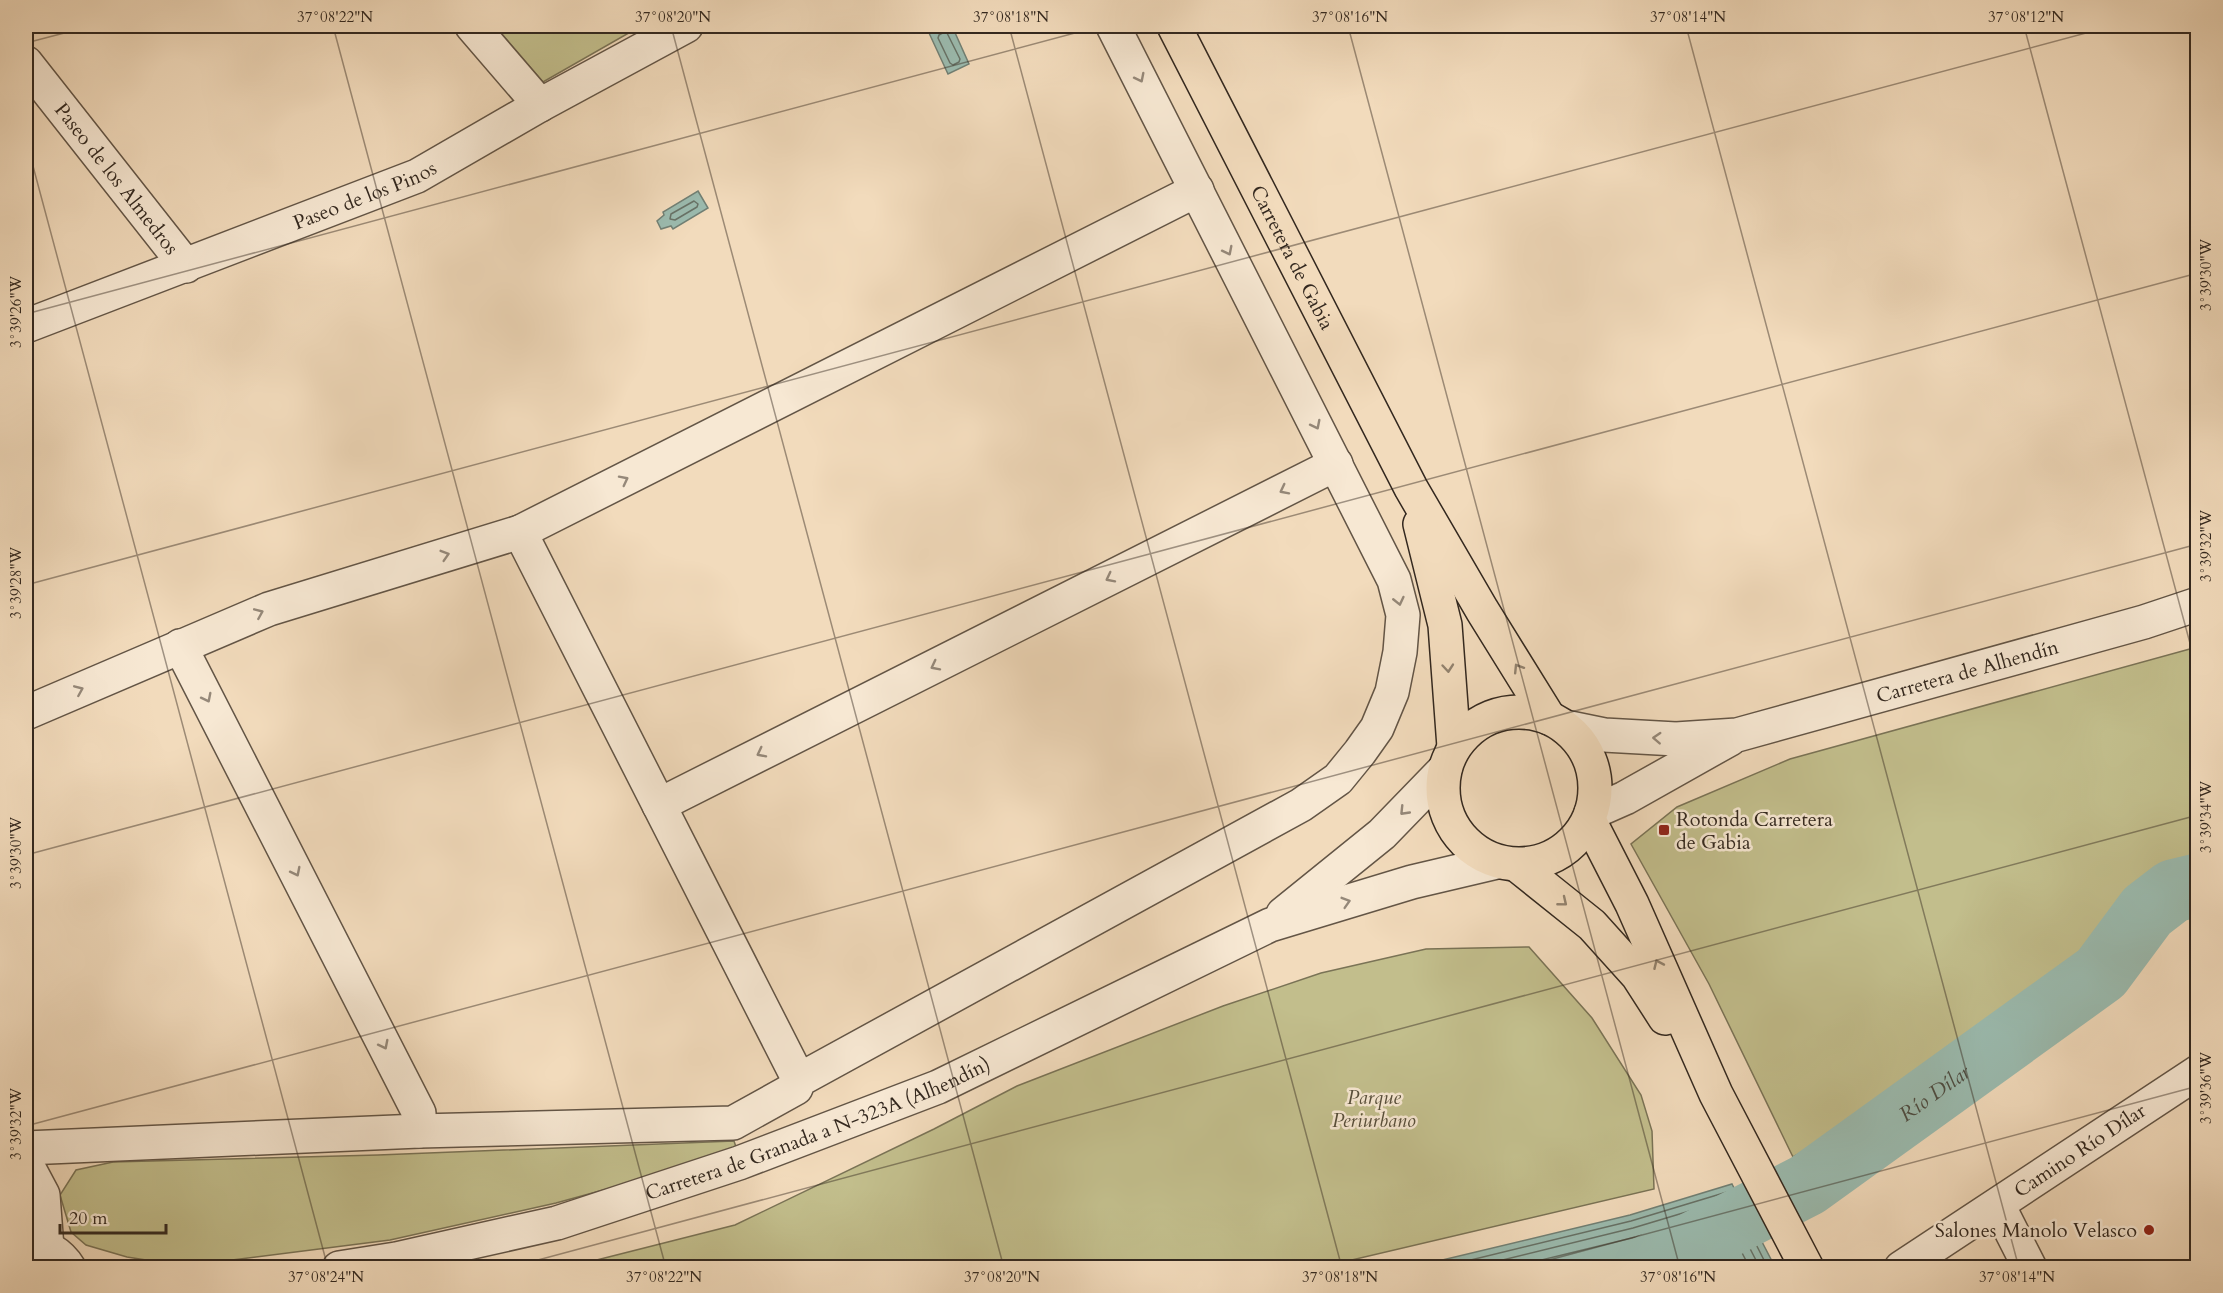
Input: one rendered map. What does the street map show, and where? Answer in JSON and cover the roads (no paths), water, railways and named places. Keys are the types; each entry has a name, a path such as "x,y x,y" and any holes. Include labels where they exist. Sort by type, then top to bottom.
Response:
{"main road":[{"name":"Carretera de Gabia","path":"1174,26 1411,488 1482,610 1557,722"},
{"name":"Carretera de Gabia","path":"1411,488 1445,625 1449,758"},
{"path":"1524,711 1557,722 1584,748 1590,760 1595,789 1590,816 1572,844 1560,854 1532,864 1507,863 1482,855 1458,835 1450,823 1443,800 1449,758 1474,726 1498,714 1524,711"},
{"path":"1590,816 1632,904 1716,1094 1807,1268"},
{"path":"1507,863 1592,925 1638,976 1716,1094"}],"street":[{"path":"472,26 540,105"},
{"name":"Paseo de los Pinos","path":"26,326 417,176 540,105 686,26"},
{"path":"26,1148 419,1131 733,1123 796,1088 799,1080 1301,805 1338,779 1377,728 1392,692 1400,652 1403,615 1394,580 1113,26"},
{"name":"Paseo de los Almedros","path":"26,63 186,266"},
{"path":"26,713 269,609 520,532 1197,190"},
{"path":"659,805 1336,464"},
{"path":"520,532 799,1080"},
{"name":"Carretera de Alhendín","path":"1737,735 2144,622 2198,604"},
{"path":"180,646 419,1113 419,1131"},
{"path":"1557,722 1616,736 1676,739 1737,735"},
{"path":"1590,816 1737,735"},
{"name":"Carretera de Granada a N-323A (Alhendín)","path":"1270,925 1382,834 1449,758"},
{"name":"Carretera de Granada a N-323A (Alhendín)","path":"339,1268 396,1259 557,1223 779,1148 938,1087 1270,925 1412,882 1507,863"},
{"name":"Camino Río Dílar","path":"1908,1266 2198,1072"},
{"path":"26,1163 43,1195 58,1258"},
{"path":"1998,1205 2030,1268"}],"water":[{"path":"945,26 952,26 969,64 948,74 929,33"},
{"path":"698,191 708,208 673,229 671,226 661,229 657,221 664,215 663,212"},
{"path":"1732,1184 1775,1267 1413,1267 1630,1215"}],"waterway":[{"name":"Río Dílar","path":"1645,1268 1807,1185 2101,973 2147,911 2173,891 2198,885"}],"place":[{"name":"Rotonda Carretera de Gabia","path":"1664,830"},
{"name":"Salones Manolo Velasco","path":"2149,1230"}],"park label":[{"name":"Parque Periurbano","path":"1374,1108"}]}
